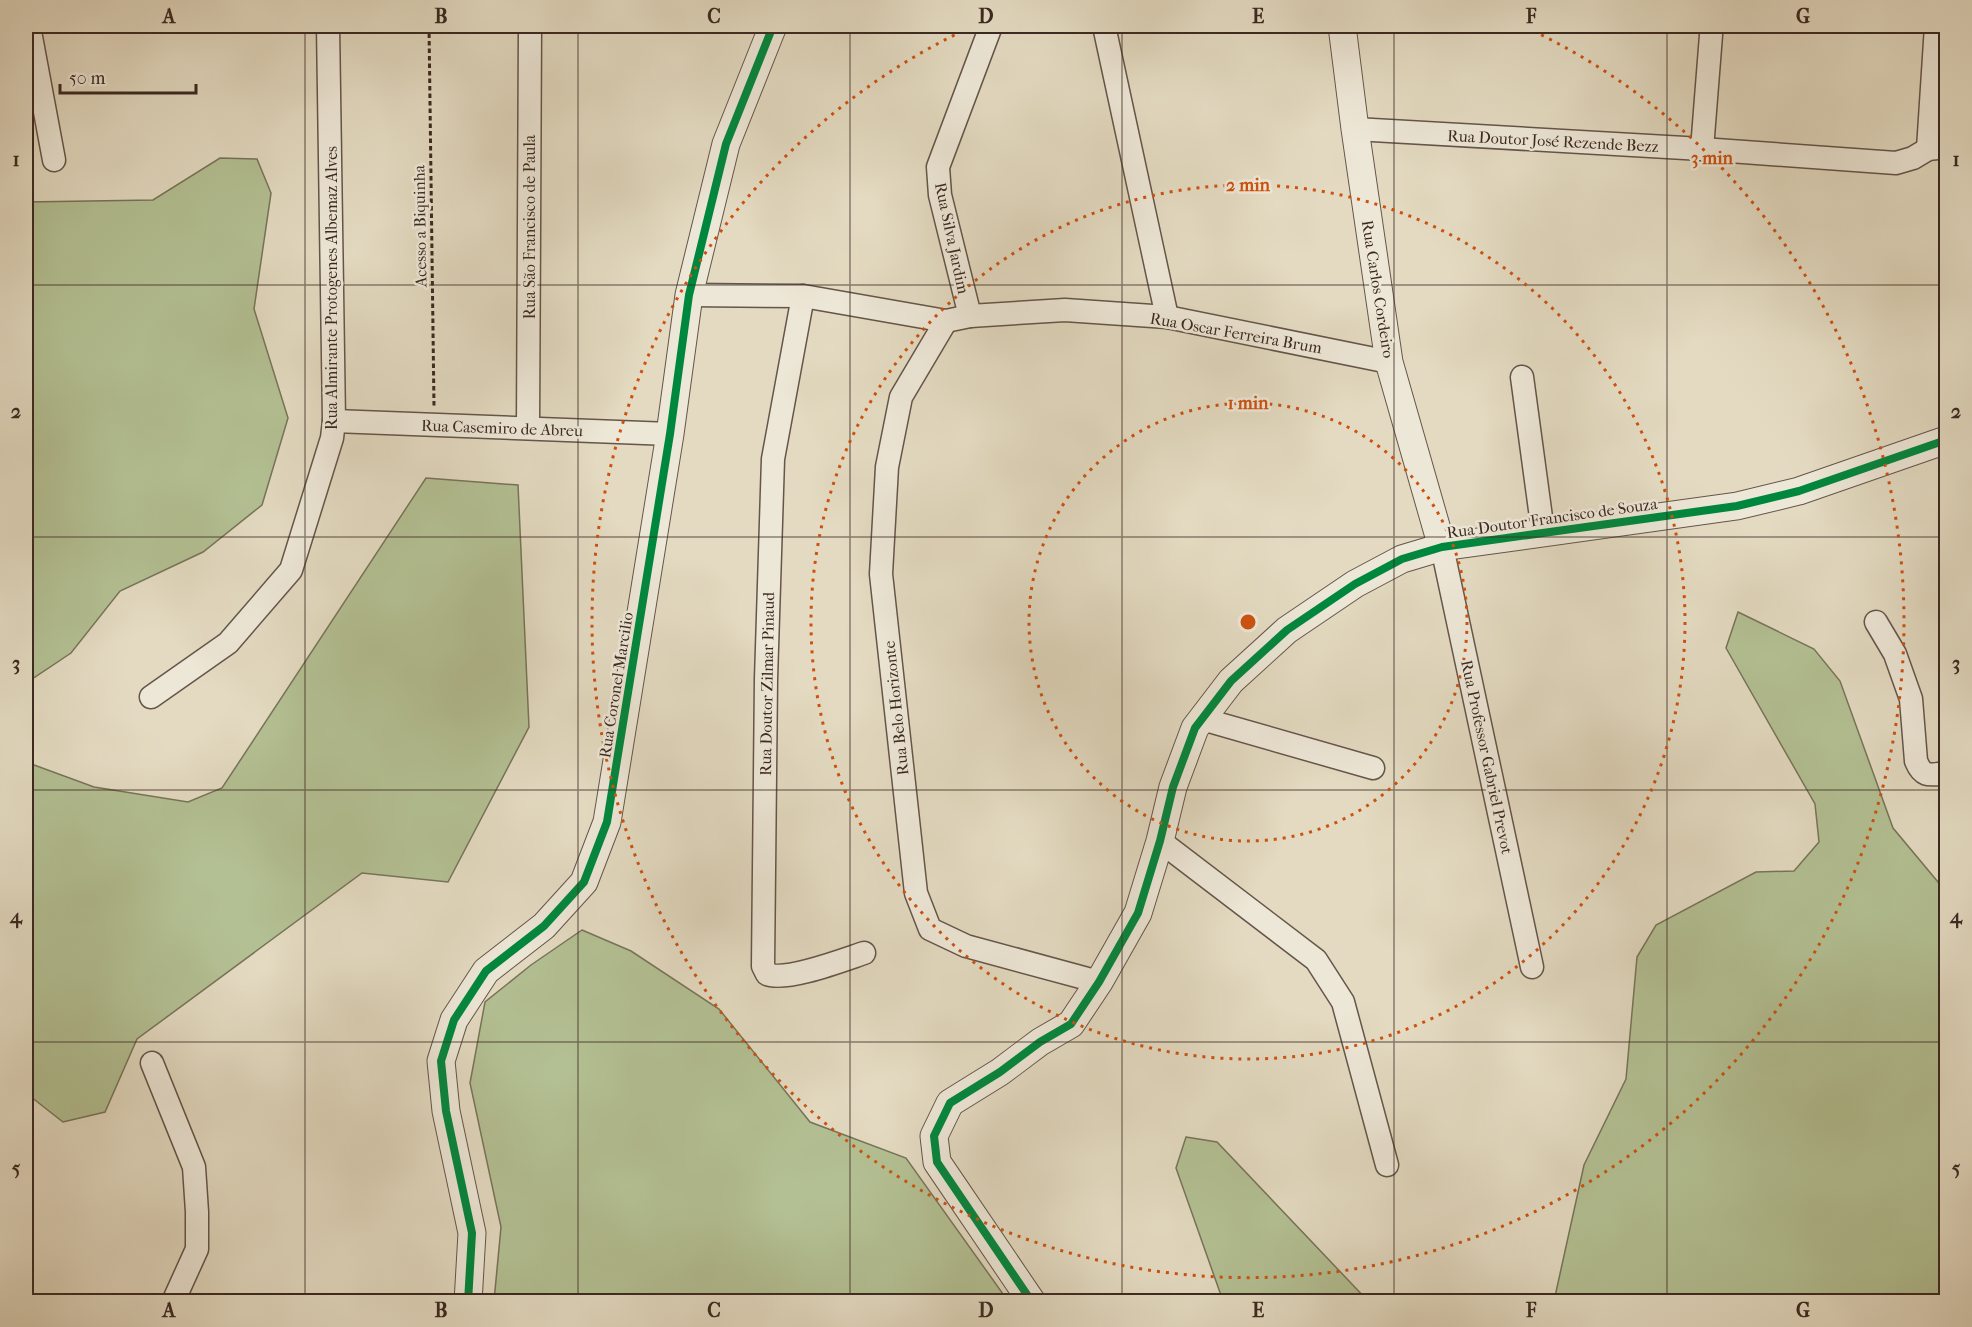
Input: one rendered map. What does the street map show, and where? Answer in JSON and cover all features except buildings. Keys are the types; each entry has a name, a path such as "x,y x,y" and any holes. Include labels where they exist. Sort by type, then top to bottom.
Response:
{"street":[{"path":"29,26 54,160"},
{"name":"Rua Almirante Protogenes Albemaz Alves","path":"151,697 228,643 291,570 332,438 334,421 328,26"},
{"name":"Rua São Francisco de Paula","path":"528,428 530,26"},
{"name":"Rua Coronel Marcilio","path":"468,1302 472,1233 446,1111 441,1061 454,1020 486,971 544,926 584,882 607,822 670,434 689,295 726,144 773,26"},
{"name":"Rua Silva Jardim","path":"970,316 940,195 938,167 991,26"},
{"path":"1104,26 1167,317"},
{"name":"Rua Carlos Cordeiro","path":"1342,26 1389,362 1442,547"},
{"name":"Rua Doutor José Rezende Bezz","path":"1355,129 1702,149 1896,163 1937,148 1936,26"},
{"path":"1702,149 1710,35"},
{"name":"Rua Oscar Ferreira Brum","path":"689,295 803,296 946,321 970,316 1065,310 1167,317 1389,362"},
{"name":"Rua Doutor Zilmar Pinaud","path":"803,296 773,459 766,679 763,966 767,974 773,976 804,971 864,953"},
{"name":"Rua Belo Horizonte","path":"946,321 901,397 887,466 881,574 916,893 930,929 966,946 1099,982"},
{"path":"1522,376 1544,532"},
{"name":"Rua Casemiro de Abreu","path":"334,421 670,434"},
{"name":"Rua Doutor Francisco de Souza","path":"1032,1302 937,1162 934,1136 950,1103 1000,1072 1040,1042 1071,1024 1099,982 1138,913 1160,842 1173,787 1195,728 1231,681 1287,630 1355,584 1402,559 1442,547 1737,506 1799,491 1947,440"},
{"name":"Rua Professor Gabriel Prevot","path":"1442,547 1532,967"},
{"path":"1876,622 1895,654 1911,699 1916,762 1920,771 1929,776 1947,773"},
{"path":"1202,719 1373,768"},
{"path":"1160,842 1316,960 1343,1002 1387,1165"},
{"path":"152,1063 194,1167 197,1249 173,1302"}],"green space":[{"path":"220,158 257,159 271,193 254,309 288,418 262,505 203,552 120,591 71,653 26,683 26,202 153,200"},
{"path":"426,478 518,485 529,727 448,882 362,873 137,1039 105,1112 63,1122 26,1093 26,762 94,787 188,802 222,788"},
{"path":"1738,612 1814,649 1840,681 1893,828 1943,888 1946,888 1946,1301 1554,1301 1584,1165 1626,1079 1637,957 1656,925 1756,872 1794,871 1819,842 1815,804 1726,648"},
{"path":"582,930 631,951 719,1009 810,1122 906,1158 1008,1301 494,1301 501,1227 470,1083 485,1002 531,965"},
{"path":"1186,1137 1217,1142 1368,1301 1223,1301 1176,1168"}],"cycle path":[{"path":"468,1302 472,1233 446,1111 441,1061 454,1020 486,971 544,926 584,882 607,822 670,434 689,295 726,144 773,26"},
{"path":"1032,1302 937,1162 934,1136 950,1103 1000,1072 1040,1042 1071,1024 1099,982 1138,913 1160,841 1173,787 1195,728 1231,681 1287,630 1355,584 1402,559 1442,547 1737,506 1799,491 1946,440"}]}
